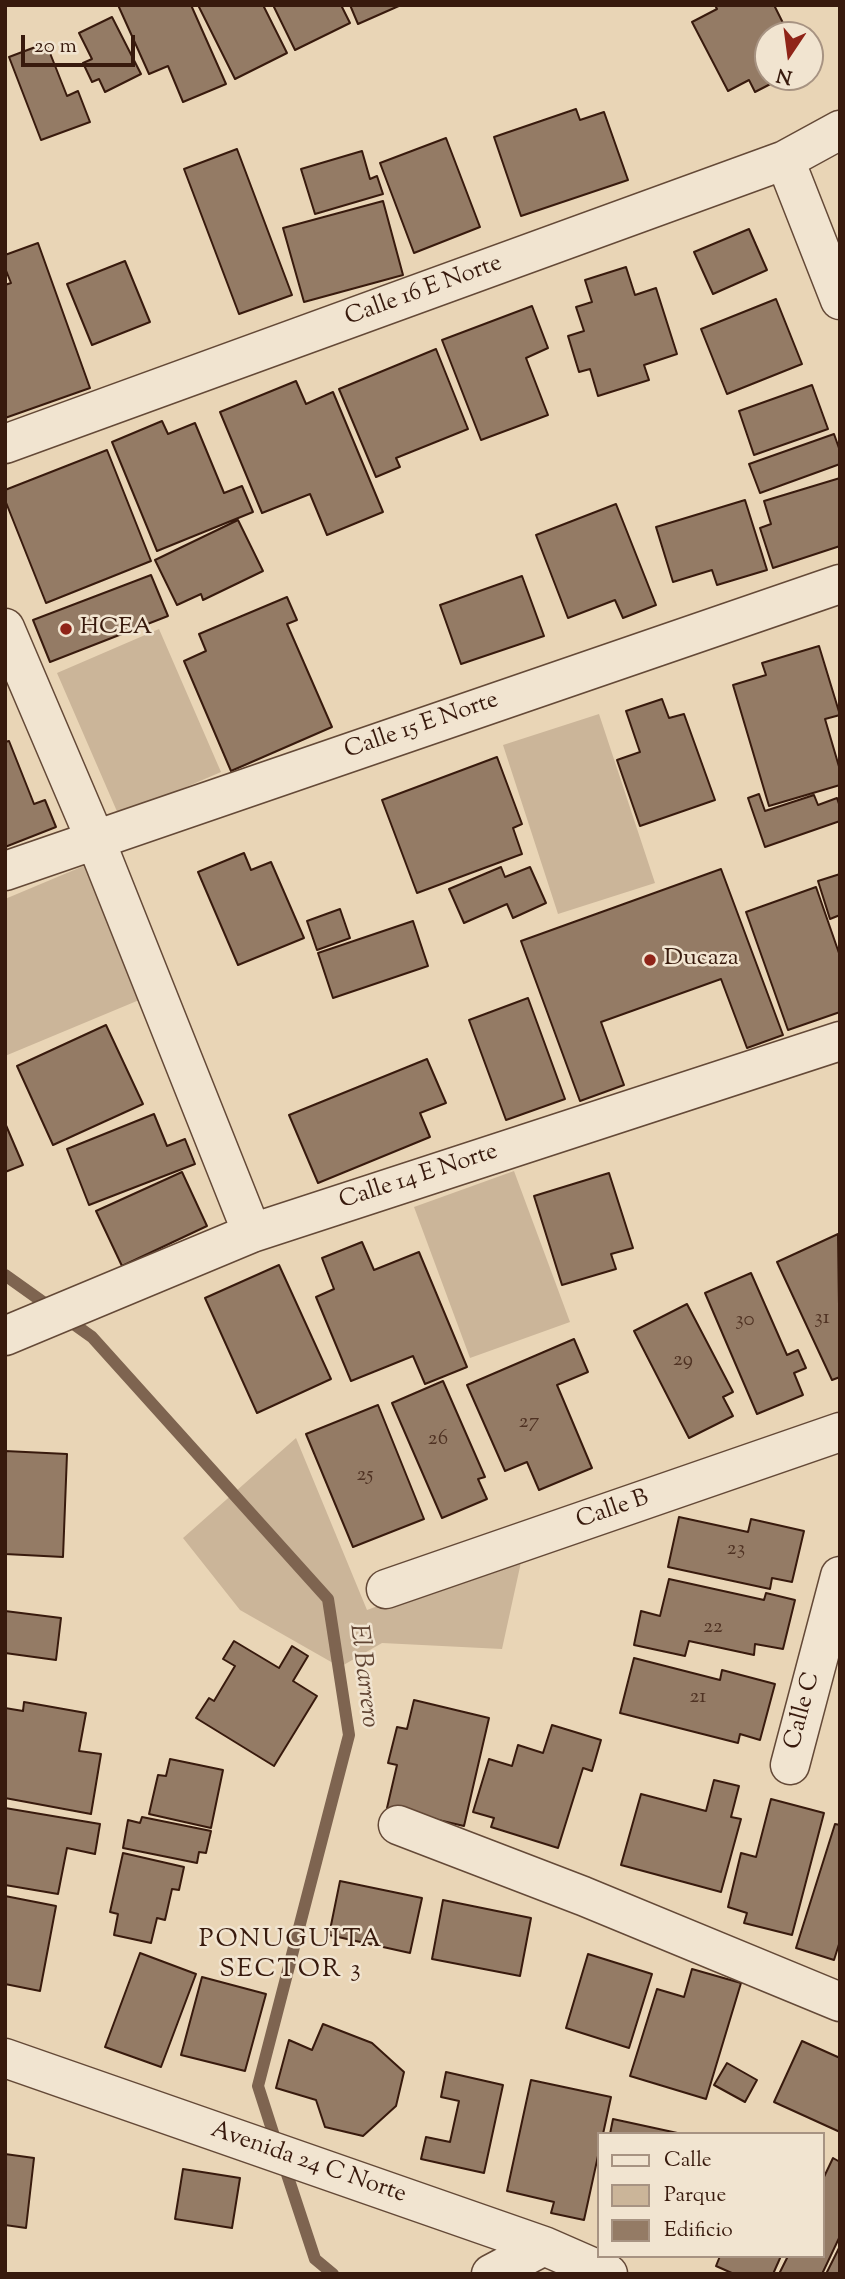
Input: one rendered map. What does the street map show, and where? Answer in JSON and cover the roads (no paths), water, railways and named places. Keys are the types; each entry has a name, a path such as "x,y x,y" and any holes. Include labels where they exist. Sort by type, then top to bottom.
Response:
{"street":[{"name":"Calle 16 E Norte","path":"5,444 785,160 840,130"},
{"path":"785,160 840,300"},
{"name":"Calle 15 E Norte","path":"5,872 840,584"},
{"path":"5,628 95,839 252,1233"},
{"name":"Calle 14 E Norte","path":"19,1330 252,1233 840,1041"},
{"name":"Calle B","path":"386,1590 840,1432"},
{"name":"Calle C","path":"790,1765 840,1576"},
{"path":"398,1825 583,1896 840,2002"},
{"name":"Avenida 24 C Norte","path":"5,2058 544,2246 608,2274"},
{"path":"491,2274 544,2246"}],"waterway":[{"name":"El Barrero","path":"5,1275 92,1337 328,1599 349,1735 258,2086 277,2145"},
{"name":"El Barrero","path":"283,2162 315,2259 333,2274"}],"place":[{"name":"HCEA","path":"66,629"},
{"name":"Ducaza","path":"650,960"}],"district":[{"name":"PONUGUITA SECTOR 3","path":"291,1957"}]}
